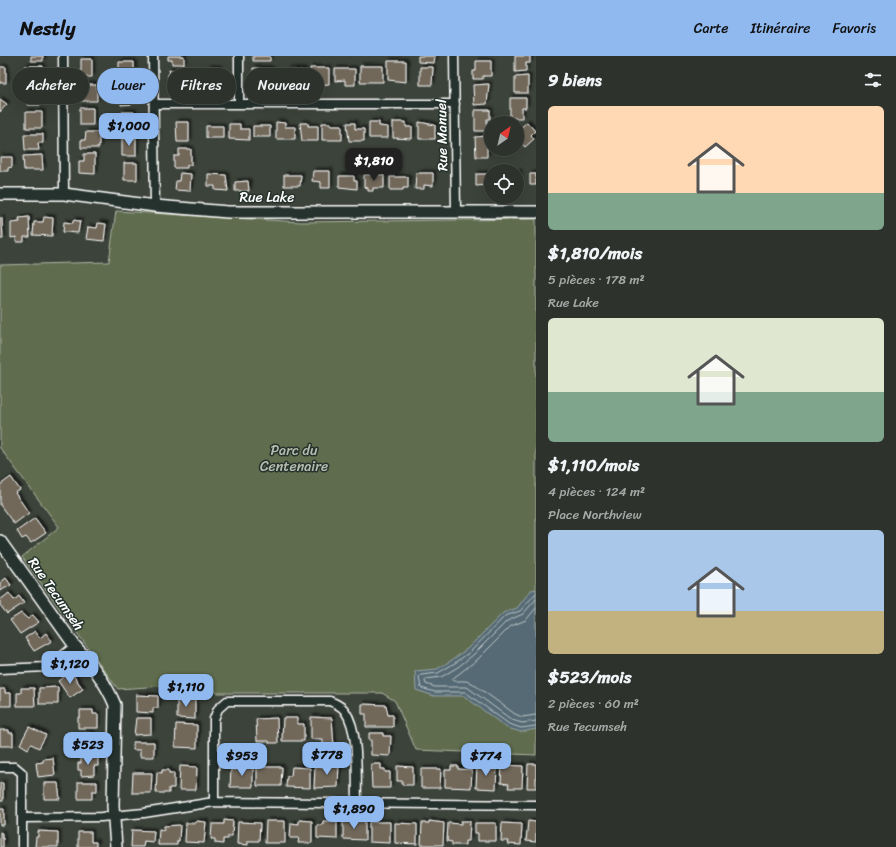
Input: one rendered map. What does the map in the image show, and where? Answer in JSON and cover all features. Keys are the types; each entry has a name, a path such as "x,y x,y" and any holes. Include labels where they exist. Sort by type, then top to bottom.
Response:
{"street":[{"path":"63,56 64,194"},
{"path":"153,56 153,68"},
{"path":"238,103 239,56"},
{"name":"Rue Manuel","path":"454,56 456,213"},
{"path":"154,104 155,206"},
{"path":"159,104 454,104"},
{"name":"Rue Lake","path":"0,194 64,194 155,206 228,212 536,212"},
{"name":"Rue Tecumseh","path":"0,541 110,693 115,705 116,847"},
{"path":"0,669 48,667 75,646"},
{"path":"214,802 214,719 222,704 227,701 330,701 340,706 350,718 356,747 357,803"},
{"path":"0,767 15,767 22,773 22,847"},
{"path":"23,818 115,816 214,802 536,805"}],"green space":[{"name":"Parc du Centenaire","path":"116,211 301,222 536,219 536,755 416,750 395,701 382,693 217,693 207,683 118,689 22,557 59,527 0,448 0,265 109,262"}],"water":[{"path":"536,589 536,729 521,732 507,728 464,696 434,696 416,690 415,671 437,669 452,660 467,649 503,613 517,608 531,590"}],"building":[{"path":"31,56 43,56 43,61 31,61"},
{"path":"168,56 184,56 184,64 172,64 172,60 168,60"},
{"path":"253,56 270,56 270,61 253,61"},
{"path":"418,56 435,56 434,63 418,62"},
{"path":"515,56 530,56 530,63 526,63 526,71 515,72"},
{"path":"81,59 92,59 92,77 89,77 89,68 81,68"},
{"path":"388,61 406,61 406,82 388,80"},
{"path":"476,61 491,61 491,76 483,76 483,79 473,79 473,71 476,71"},
{"path":"119,62 134,62 134,68 119,68"},
{"path":"25,66 43,66 43,68 25,68"},
{"path":"360,66 383,66 383,82 360,82"},
{"path":"0,67 6,67 6,83 0,83"},
{"path":"420,67 433,67 432,85 420,85"},
{"path":"324,68 329,68 329,84 324,84"},
{"path":"335,69 355,69 355,85 345,85 345,80 335,81"},
{"path":"528,76 528,93 515,93 515,77"},
{"path":"489,84 487,104 474,105 473,85"},
{"path":"89,85 97,85 97,101 89,101"},
{"path":"510,98 526,98 526,108 522,108 522,116 510,116"},
{"path":"0,99 7,104 0,112"},
{"path":"27,104 40,104 40,105"},
{"path":"80,108 93,108 93,125 80,125"},
{"path":"475,110 490,110 490,116 484,116 484,131 475,131"},
{"path":"26,112 42,112 42,128 26,128"},
{"path":"122,112 134,112 134,129 122,129"},
{"path":"176,122 189,122 189,142 177,142"},
{"path":"276,122 285,123 285,127 295,127 295,139 276,139"},
{"path":"369,122 379,122 379,126 388,127 388,138 369,138"},
{"path":"393,122 406,122 406,127 412,127 412,139 393,138"},
{"path":"419,122 435,125 435,139 419,139"},
{"path":"527,122 535,131 531,135 534,139 525,147 524,146 524,125"},
{"path":"300,123 308,123 308,126 318,126 318,141 302,141"},
{"path":"322,123 342,125 342,140 322,140"},
{"path":"347,123 355,123 355,129 364,129 364,141 349,141"},
{"path":"229,124 240,124 240,129 249,129 249,140 229,139"},
{"path":"206,126 223,126 223,138 206,138"},
{"path":"253,126 270,126 270,137 253,137"},
{"path":"86,132 99,132 99,148 81,148 81,140 85,140"},
{"path":"24,134 43,134 43,143 38,143 39,150 25,150"},
{"path":"484,136 484,156 487,157 476,157 475,137"},
{"path":"122,138 136,138 136,156 122,156"},
{"path":"179,149 191,149 191,165 187,165 187,168 174,168 174,156 179,156"},
{"path":"84,154 95,154 95,174 79,173 79,161 84,161"},
{"path":"42,155 43,170 24,170 23,156"},
{"path":"0,157 12,157 12,167 8,168 8,171 0,171"},
{"path":"124,163 137,163 137,180 124,180"},
{"path":"313,171 330,171 330,188 321,188 321,182 312,181"},
{"path":"180,173 191,174 190,191 175,190 176,181 179,181"},
{"path":"416,173 433,173 433,186 424,185 424,189 415,189"},
{"path":"208,174 226,175 228,191 215,190 215,186 208,186"},
{"path":"476,174 484,174 484,185 476,186"},
{"path":"530,174 536,174 536,185 530,185"},
{"path":"284,175 301,175 300,186 284,186"},
{"path":"364,175 384,175 384,188 373,188 373,191 368,191 368,188 364,187"},
{"path":"339,176 354,176 354,181 357,181 357,189 339,187"},
{"path":"390,177 408,177 408,188 403,188 403,190 390,190"},
{"path":"248,181 249,191 235,191 235,182"},
{"path":"29,217 30,237 24,237 24,242 16,242 16,237 11,238 11,223 20,222 19,218"},
{"path":"44,217 53,218 52,236 33,235 34,222 43,222"},
{"path":"0,218 2,218 3,239 0,239"},
{"path":"73,220 80,221 78,233 63,232 64,222 73,223"},
{"path":"98,223 106,224 104,241 86,239 88,227 97,228"},
{"path":"11,477 20,490 15,493 29,513 14,524 0,505 0,485"},
{"path":"35,518 46,533 31,543 26,537 22,539 17,531"},
{"path":"6,578 11,585 0,591 0,583"},
{"path":"9,593 14,600 19,596 24,603 7,614 0,605 0,600"},
{"path":"21,613 28,619 33,615 39,622 20,634 10,620"},
{"path":"35,631 40,638 46,633 52,641 34,651 25,638"},
{"path":"71,672 83,689 70,698 58,681"},
{"path":"58,687 58,704 39,704 39,688"},
{"path":"21,688 34,688 35,706 17,706 17,693 21,693"},
{"path":"0,689 5,689 5,693 11,693 11,706 0,706"},
{"path":"136,695 158,696 158,708 153,708 153,713 136,712"},
{"path":"177,696 195,697 195,719 177,718"},
{"path":"362,704 386,705 388,715 393,715 393,727 366,727 366,714 362,714"},
{"path":"80,710 93,710 93,714 98,714 98,728 78,728 78,717 80,717"},
{"path":"311,717 332,718 334,747 323,747 323,739 311,739"},
{"path":"136,718 151,718 151,734 134,735"},
{"path":"277,718 278,743 257,741 256,719"},
{"path":"283,718 297,718 297,724 304,724 304,741 282,741"},
{"path":"176,724 197,725 197,748 175,747"},
{"path":"29,727 46,735 39,748 31,744 28,749 20,744"},
{"path":"0,730 9,730 9,733 13,733 13,746 0,746"},
{"path":"84,733 92,733 92,743 98,742 98,751 78,752 78,738 84,737"},
{"path":"369,733 383,733 383,736 391,736 390,756 371,755 371,740 369,740"},
{"path":"133,742 154,742 154,757 140,757 140,750 133,750"},
{"path":"81,757 98,757 98,766 94,766 94,775 81,776 81,770 78,770 78,763 81,763"},
{"path":"53,758 55,775 38,777 36,763 43,762 43,759"},
{"path":"324,762 339,763 338,787 314,788 315,766 324,767"},
{"path":"371,764 381,764 381,769 385,769 385,772 390,772 390,788 372,788"},
{"path":"528,764 536,764 536,788 527,788"},
{"path":"477,765 497,766 496,789 476,788"},
{"path":"502,765 523,766 522,788 508,788 509,784 501,783"},
{"path":"180,766 197,767 196,790 179,790"},
{"path":"397,766 413,767 413,785 402,785 402,781 397,781"},
{"path":"451,766 458,766 458,769 472,770 471,788 445,787 445,770 451,770"},
{"path":"236,767 253,767 253,787 230,787 231,769 236,770"},
{"path":"257,767 282,767 281,786 257,786"},
{"path":"292,767 310,768 310,788 286,787 287,776 291,776"},
{"path":"421,769 441,769 440,788 421,788"},
{"path":"162,770 169,770 169,773 174,773 174,788 169,788 169,793 156,793 157,772 162,773"},
{"path":"133,773 152,773 151,793 132,793"},
{"path":"78,782 97,782 97,791 92,791 92,799 78,799"},
{"path":"0,783 3,783 3,801 0,801"},
{"path":"44,783 58,783 60,799 44,799"},
{"path":"0,809 4,809 4,825 0,825"},
{"path":"224,820 233,821 232,836 228,836 228,839 223,839 223,844 215,843 215,839 211,839 212,824 224,824"},
{"path":"299,820 312,821 312,843 298,843 299,838 290,838 291,823 299,824"},
{"path":"196,821 206,822 204,843 185,842 186,823 196,823"},
{"path":"266,821 285,821 285,843 265,843"},
{"path":"323,821 337,821 337,839 317,838 317,825 323,825"},
{"path":"343,821 365,821 365,840 343,839"},
{"path":"429,821 444,823 443,845 421,845 422,823 429,823"},
{"path":"461,821 470,821 469,841 465,841 465,845 452,845 452,842 447,841 448,823 461,824"},
{"path":"528,821 536,822 536,842 526,841"},
{"path":"238,822 260,823 259,841 248,841 248,845 237,844"},
{"path":"369,822 390,822 390,843 369,842"},
{"path":"395,823 417,824 417,844 395,843"},
{"path":"475,823 496,823 496,841 478,841 478,833 475,833"},
{"path":"502,823 522,824 521,845 507,844 508,841 501,841"},
{"path":"180,825 179,841 177,841 177,845 158,845 159,829 164,830 164,826"},
{"path":"132,830 154,831 153,842 144,841 143,847 131,847"},
{"path":"38,831 58,832 58,847 35,847"},
{"path":"0,832 2,833 3,838 3,847 0,847"},
{"path":"78,832 91,832 91,842 96,842 96,847 78,847"}]}
